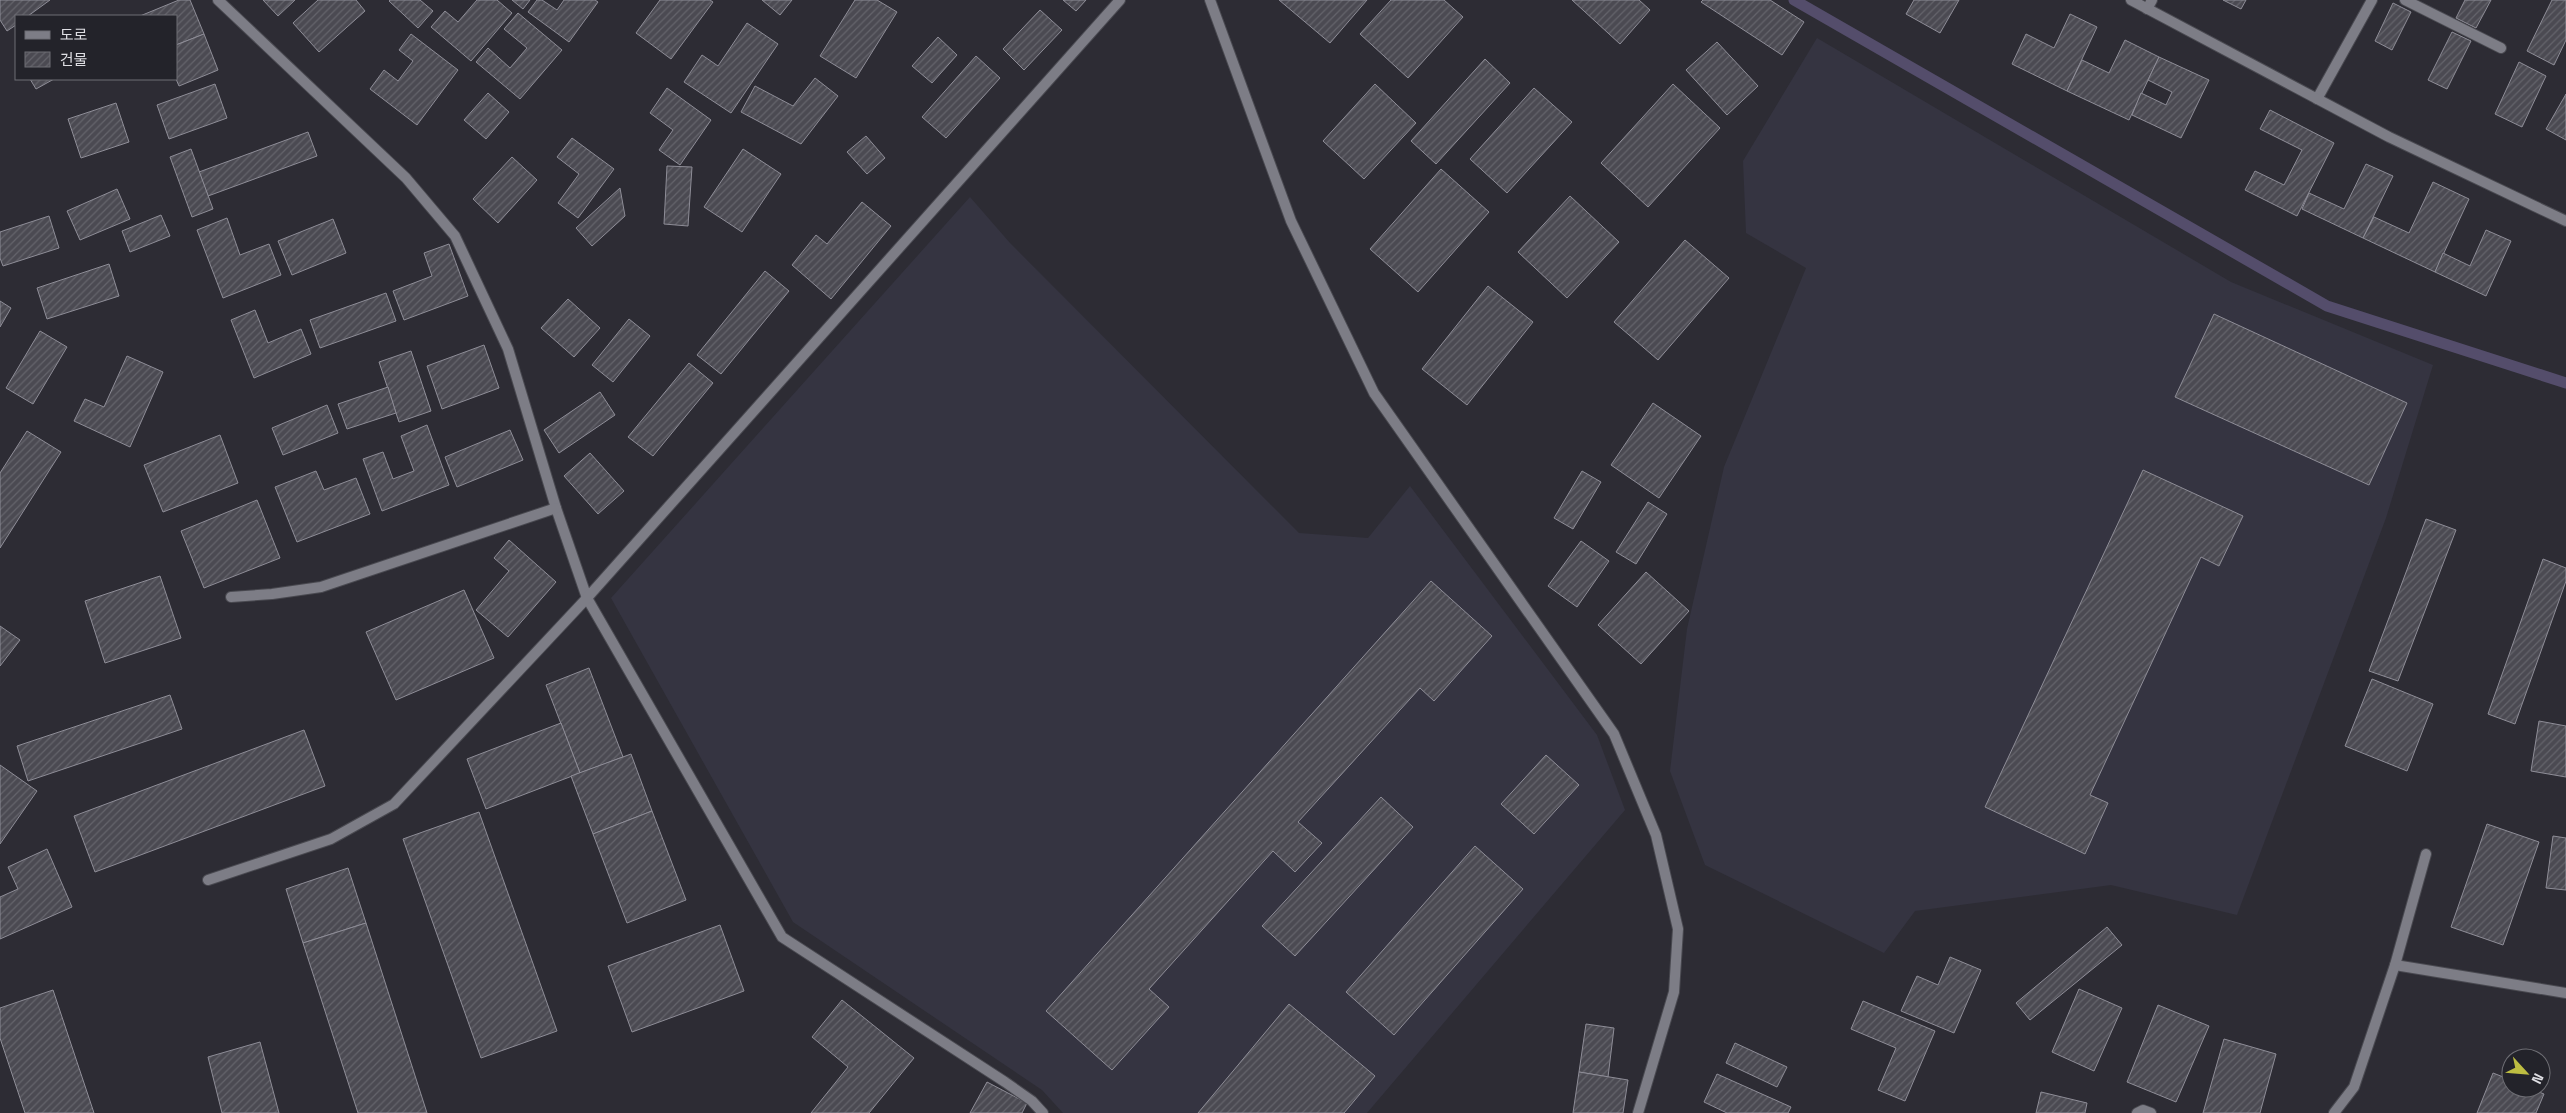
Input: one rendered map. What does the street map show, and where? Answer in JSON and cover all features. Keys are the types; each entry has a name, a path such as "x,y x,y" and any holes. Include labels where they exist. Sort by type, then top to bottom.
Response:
{"street":[{"path":"218,0 406,178 455,236 508,349 556,508 587,598 782,937 1005,1082 1032,1101 1043,1113"},
{"path":"208,880 331,839 394,804 587,598 1120,0"},
{"path":"1210,0 1291,221 1374,393 1614,734 1656,835 1678,929 1674,992 1638,1113"},
{"path":"2131,0 2150,4 2317,99 2390,137 2566,221"},
{"path":"2317,99 2372,0"},
{"path":"2405,0 2501,48"},
{"path":"231,597 272,594 321,587 556,508"},
{"path":"2334,1113 2354,1087 2395,965 2426,854"},
{"path":"2395,965 2566,993"},
{"path":"2137,1113 2143,1110 2151,1113"}],"shaded area":[{"path":"1817,38 2231,282 2433,365 2386,518 2237,915 2111,885 1915,911 1884,953 1705,865 1670,771 1687,629 1724,467 1806,268 1746,233 1743,161"},
{"path":"970,197 1010,243 1299,533 1368,538 1410,486 1597,735 1625,810 1367,1113 1063,1113 1042,1090 793,922 611,598"}],"building":[{"path":"0,0 50,0 29,15 15,15 15,26 7,31 0,20"},
{"path":"179,0 190,0 204,34 178,44 178,15 142,15"},
{"path":"263,0 295,0 278,16"},
{"path":"318,0 356,0 365,11 319,52 293,23"},
{"path":"390,0 420,0 433,11 418,28"},
{"path":"477,0 497,0 512,13 471,61 431,27 445,11 458,22"},
{"path":"512,0 530,0 523,9"},
{"path":"537,0 542,0 557,10 564,0 595,0 598,2 569,42 528,12"},
{"path":"660,0 710,0 713,2 671,59 636,33"},
{"path":"762,0 792,0 780,15"},
{"path":"855,0 877,0 897,12 856,78 820,56"},
{"path":"1063,0 1086,0 1076,11"},
{"path":"1279,0 1367,0 1330,43"},
{"path":"1391,0 1444,0 1463,17 1408,78 1360,34"},
{"path":"1572,0 1639,0 1650,10 1620,44"},
{"path":"1703,0 1770,0 1804,22 1782,55 1701,2"},
{"path":"1914,0 1959,0 1940,33 1906,14"},
{"path":"2223,0 2246,0 2241,9"},
{"path":"2465,0 2491,0 2476,28 2456,18"},
{"path":"2552,0 2566,0 2566,40 2554,65 2527,51"},
{"path":"2393,3 2411,12 2392,50 2375,41"},
{"path":"1040,10 1062,30 1024,70 1003,49"},
{"path":"518,13 562,50 520,99 476,62 488,48 510,68 527,48 504,29"},
{"path":"2070,14 2097,27 2067,91 2012,64 2026,34 2054,48"},
{"path":"747,23 778,44 731,113 684,82 702,55 718,66"},
{"path":"2452,32 2471,41 2447,89 2428,80"},
{"path":"204,34 218,70 179,86 176,80 178,80 178,44"},
{"path":"411,34 458,70 417,125 370,89 384,70 398,81 413,61 399,50"},
{"path":"938,37 957,55 932,83 912,66"},
{"path":"2125,40 2159,57 2129,120 2067,91 2082,60 2109,73"},
{"path":"1717,42 1758,86 1727,115 1686,70"},
{"path":"976,56 1000,78 946,138 922,117"},
{"path":"2159,57 2209,80 2181,138 2132,115 2141,93 2166,105 2172,92 2148,80"},
{"path":"1485,59 1510,83 1436,164 1411,141"},
{"path":"2519,62 2546,76 2522,127 2495,114"},
{"path":"815,78 838,96 801,144 741,112 755,86 793,106"},
{"path":"31,80 52,80 36,89"},
{"path":"215,84 227,118 169,139 157,105"},
{"path":"1375,84 1416,123 1364,179 1323,141"},
{"path":"1673,84 1720,128 1648,207 1601,163"},
{"path":"667,88 711,120 680,165 659,150 673,130 650,113"},
{"path":"1534,88 1572,122 1507,193 1470,159"},
{"path":"488,93 509,112 486,139 464,120"},
{"path":"2566,94 2566,140 2546,129"},
{"path":"116,103 129,142 81,158 68,119"},
{"path":"2270,110 2334,143 2297,216 2245,190 2255,171 2284,185 2302,150 2260,129"},
{"path":"308,132 317,156 208,196 199,172"},
{"path":"866,136 885,158 867,174 847,152"},
{"path":"572,138 614,169 578,218 558,203 579,174 557,157"},
{"path":"191,149 213,209 192,217 170,157"},
{"path":"743,149 781,174 742,232 704,207"},
{"path":"512,157 537,180 498,223 473,199"},
{"path":"2366,164 2393,176 2363,238 2302,209 2309,193 2344,209"},
{"path":"667,166 692,167 688,226 664,224"},
{"path":"1441,169 1489,212 1418,292 1370,249"},
{"path":"2433,182 2469,199 2435,272 2363,238 2374,217 2409,233"},
{"path":"620,188 625,216 592,246 576,228"},
{"path":"117,189 130,219 80,240 67,211"},
{"path":"1570,196 1619,242 1567,298 1518,252"},
{"path":"862,202 891,226 831,299 792,265 816,235 827,244"},
{"path":"161,215 170,236 130,252 122,231"},
{"path":"49,216 59,248 3,266 0,258 0,232"},
{"path":"227,218 240,255 269,244 281,275 223,298 197,230"},
{"path":"333,219 346,253 292,275 278,241"},
{"path":"2486,230 2511,241 2486,296 2435,272 2443,253 2470,266"},
{"path":"1685,240 1729,278 1658,360 1614,322"},
{"path":"449,244 468,296 404,320 393,291 432,276 424,253"},
{"path":"109,264 119,296 47,319 37,288"},
{"path":"765,271 789,291 721,374 697,355"},
{"path":"1488,286 1533,322 1467,405 1422,369"},
{"path":"386,293 396,321 320,348 310,320"},
{"path":"568,299 600,328 574,357 541,328"},
{"path":"0,301 11,308 0,327"},
{"path":"255,310 268,343 301,329 311,354 254,378 231,320"},
{"path":"2214,314 2407,403 2369,485 2175,397"},
{"path":"629,319 650,336 613,382 592,365"},
{"path":"40,331 67,347 33,404 6,388"},
{"path":"484,345 499,388 442,409 427,366"},
{"path":"411,351 431,411 399,422 379,362"},
{"path":"127,356 163,372 130,447 74,421 85,399 104,407"},
{"path":"689,363 713,383 653,456 628,437"},
{"path":"388,387 396,413 347,429 338,404"},
{"path":"600,392 615,415 559,453 544,430"},
{"path":"1653,403 1701,436 1659,498 1611,465"},
{"path":"327,405 338,433 283,455 272,428"},
{"path":"427,425 449,485 382,511 363,459 383,452 393,479 414,471 401,436"},
{"path":"510,430 523,460 457,487 445,457"},
{"path":"27,431 61,452 0,548 0,473"},
{"path":"220,435 238,483 163,512 144,465"},
{"path":"590,453 624,491 598,514 564,476"},
{"path":"2143,470 2243,516 2219,566 2201,557 2090,795 2108,803 2085,854 1985,807"},
{"path":"316,471 324,490 356,478 370,514 297,542 275,487"},
{"path":"1582,471 1601,482 1573,529 1554,518"},
{"path":"257,500 280,558 204,588 181,531"},
{"path":"1648,502 1667,514 1636,564 1616,552"},
{"path":"2426,519 2456,530 2398,681 2369,671"},
{"path":"509,540 556,582 508,637 476,610 509,571 494,558"},
{"path":"1581,541 1609,561 1577,607 1548,586"},
{"path":"2543,559 2566,568 2566,581 2515,724 2488,714"},
{"path":"1646,572 1689,611 1641,664 1598,625"},
{"path":"160,576 181,638 105,663 85,601"},
{"path":"1431,581 1492,636 1434,701 1420,688 1298,822 1322,843 1295,872 1273,851 1149,989 1169,1007 1112,1070 1046,1011"},
{"path":"464,590 494,658 396,700 366,632"},
{"path":"0,626 20,640 0,666"},
{"path":"589,668 623,757 580,773 546,685"},
{"path":"2372,679 2433,704 2407,771 2345,746"},
{"path":"170,695 182,729 28,781 17,746"},
{"path":"2539,721 2566,726 2566,777 2531,771"},
{"path":"561,723 580,773 486,809 467,759"},
{"path":"304,730 325,786 95,872 74,816"},
{"path":"631,754 652,811 593,834 571,776"},
{"path":"1546,755 1579,785 1534,834 1501,804"},
{"path":"0,765 37,791 0,844"},
{"path":"1381,797 1413,827 1295,956 1262,926"},
{"path":"652,811 686,900 627,923 593,834"},
{"path":"479,812 557,1031 481,1058 403,839"},
{"path":"2487,824 2539,842 2503,945 2451,927"},
{"path":"2553,836 2566,838 2566,890 2546,888"},
{"path":"1475,846 1523,889 1394,1035 1346,992"},
{"path":"47,849 72,907 0,939 0,897 18,889 8,867"},
{"path":"348,868 366,923 303,943 286,889"},
{"path":"366,923 427,1113 358,1113 303,943"},
{"path":"720,925 744,991 632,1032 608,966"},
{"path":"2107,927 2122,945 2030,1020 2016,1003"},
{"path":"1950,957 1981,970 1954,1033 1901,1011 1917,976 1938,985"},
{"path":"2079,989 2122,1008 2094,1071 2052,1052"},
{"path":"53,990 94,1113 25,1113 0,1038 0,1008"},
{"path":"842,1000 914,1058 869,1113 811,1113 848,1067 812,1037"},
{"path":"1863,1001 1935,1031 1905,1101 1878,1090 1896,1048 1851,1029"},
{"path":"1289,1004 1375,1076 1344,1113 1198,1113"},
{"path":"2158,1005 2209,1026 2176,1102 2127,1082"},
{"path":"1586,1024 1614,1028 1608,1077 1579,1072"},
{"path":"2224,1039 2276,1054 2260,1113 2203,1113"},
{"path":"260,1042 279,1113 222,1113 208,1057"},
{"path":"1735,1043 1787,1067 1777,1087 1726,1063"},
{"path":"1579,1072 1628,1080 1623,1113 1573,1113"},
{"path":"2493,1073 2501,1076 2501,1098 2542,1098 2536,1113 2477,1113"},
{"path":"1717,1074 1791,1107 1788,1113 1727,1113 1704,1102"},
{"path":"987,1082 1027,1103 1022,1113 970,1113"},
{"path":"2041,1092 2087,1103 2085,1113 2036,1113"}],"waterway":[{"path":"1794,0 2327,306 2566,383"}]}
